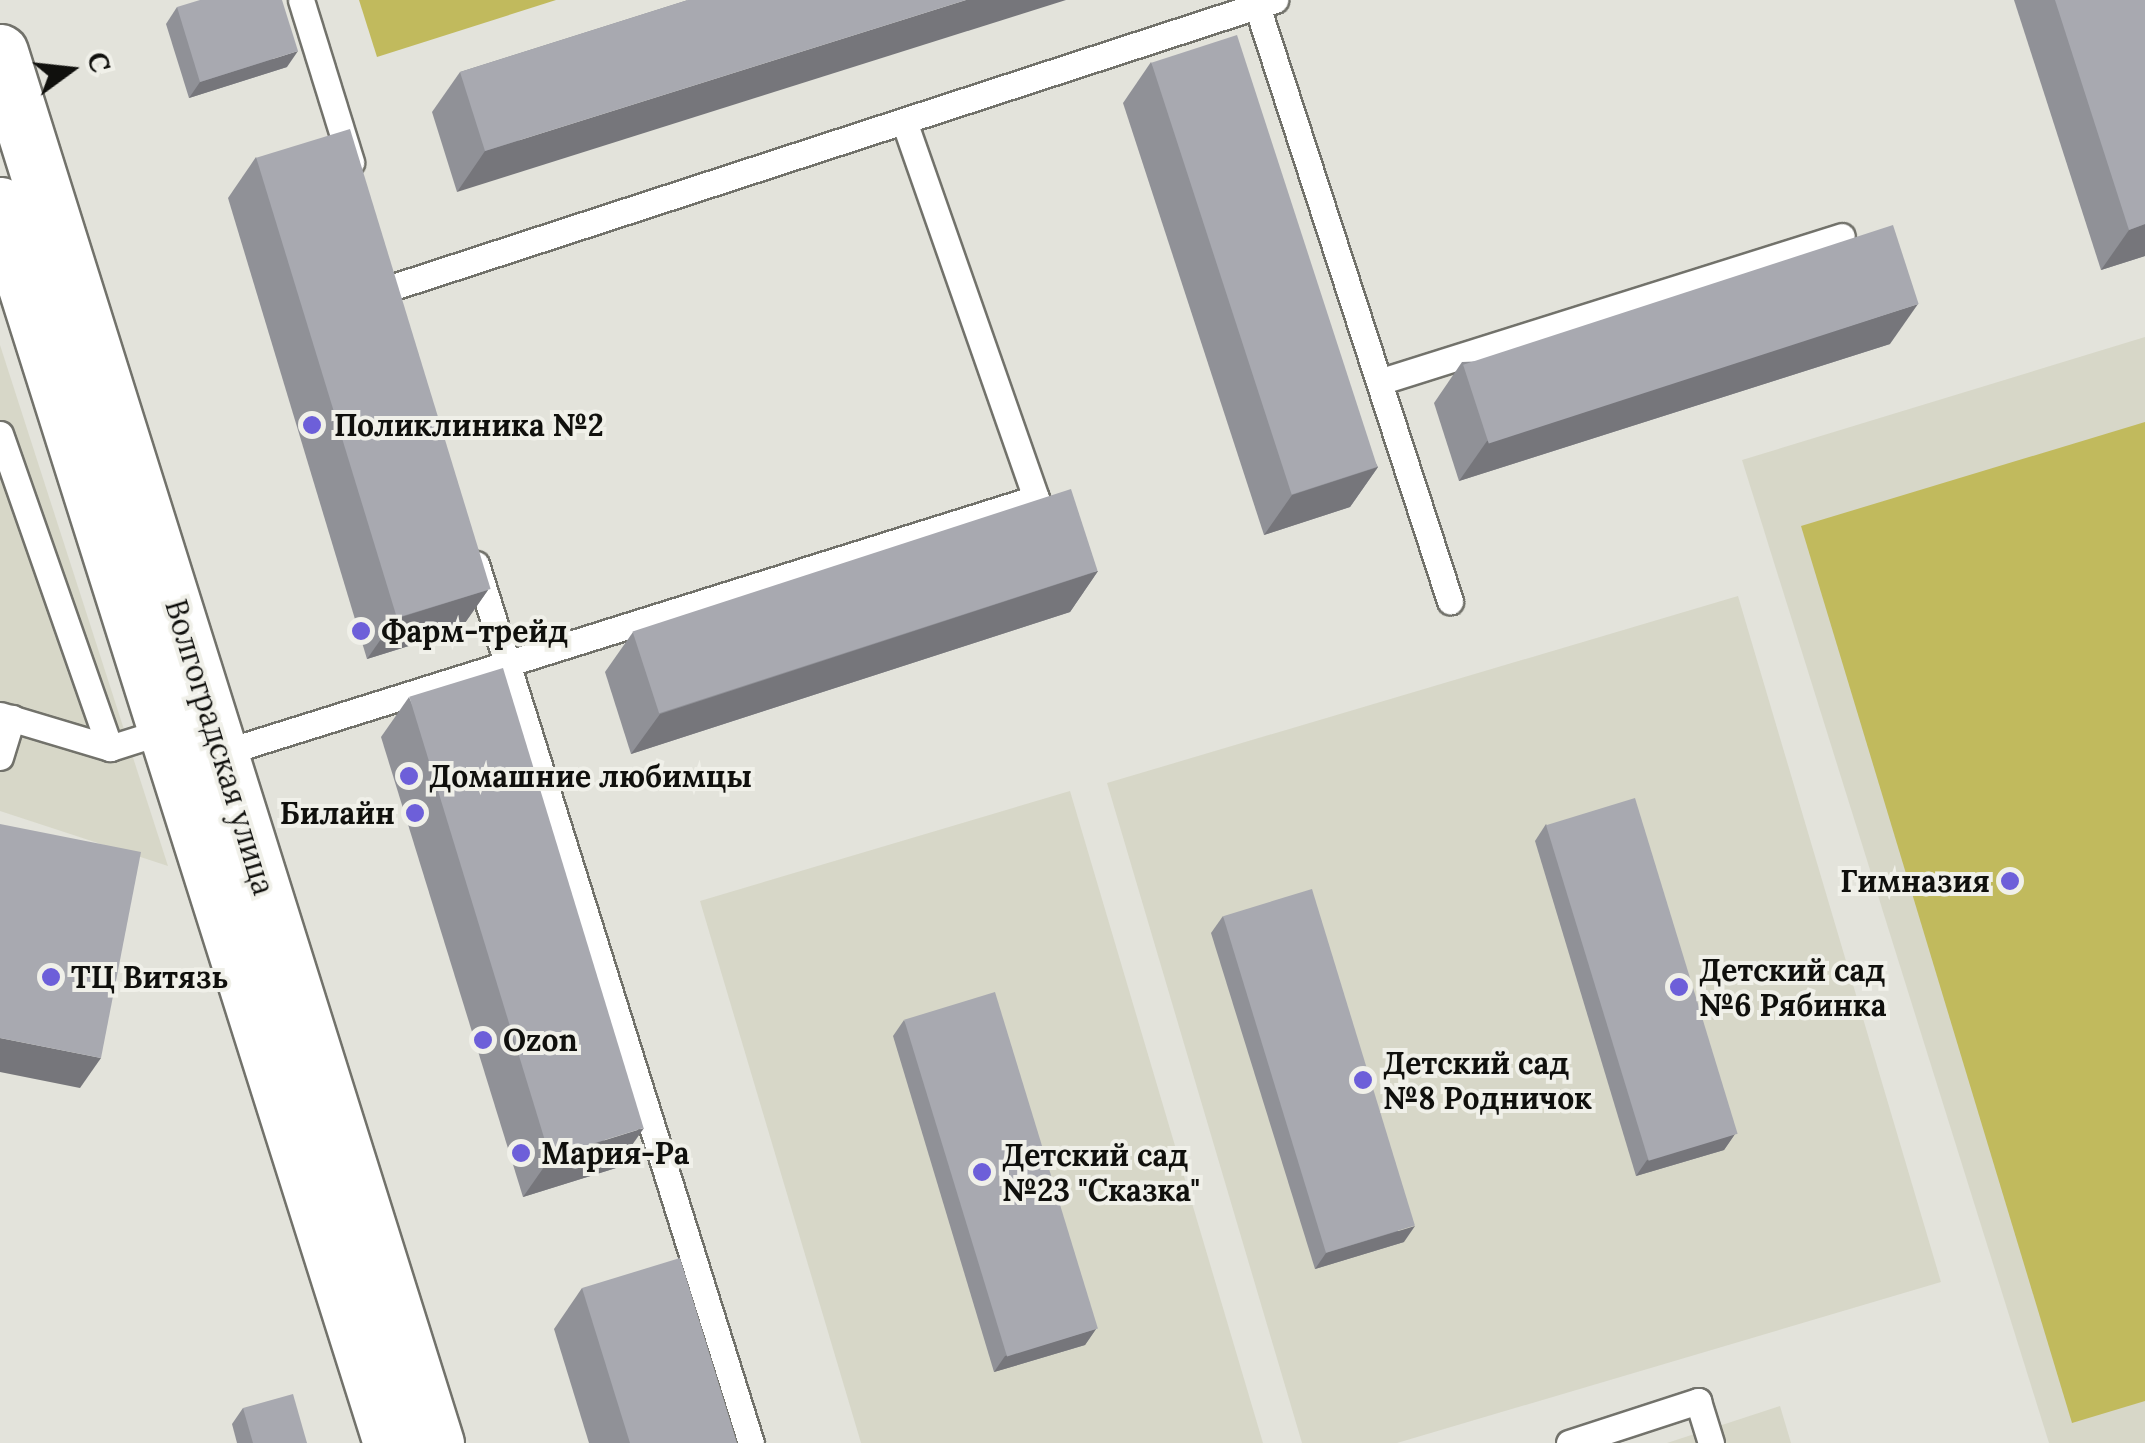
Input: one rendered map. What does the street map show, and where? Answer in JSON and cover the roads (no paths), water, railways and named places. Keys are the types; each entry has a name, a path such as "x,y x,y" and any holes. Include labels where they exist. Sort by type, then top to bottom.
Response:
{"main road":[{"name":"Волгоградская улица","path":"0,52 200,733 436,1443"},
{"path":"0,205 200,733 391,1443"}],"lane":[{"path":"301,0 357,180"},
{"path":"390,288 1266,3 1450,601"},
{"path":"0,757 6,717 110,748 509,668 1036,498 904,122"},
{"path":"1382,382 1842,236"},
{"path":"0,434 110,748"},
{"path":"467,535 751,1443"},
{"path":"1569,1443 1698,1401 1711,1443"}],"place":[{"name":"Поликлиника №2","path":"312,425"},
{"name":"Фарм-трейд","path":"361,631"},
{"name":"Домашние любимцы","path":"409,776"},
{"name":"Билайн","path":"415,813"},
{"name":"Гимназия","path":"2010,881"},
{"name":"ТЦ Витязь","path":"51,977"},
{"name":"Детский сад №6 Рябинка","path":"1679,987"},
{"name":"Ozon","path":"483,1040"},
{"name":"Детский сад №8 Родничок","path":"1363,1080"},
{"name":"Мария-Ра","path":"521,1153"},
{"name":"Детский сад №23 \"Сказка\"","path":"982,1172"}]}
